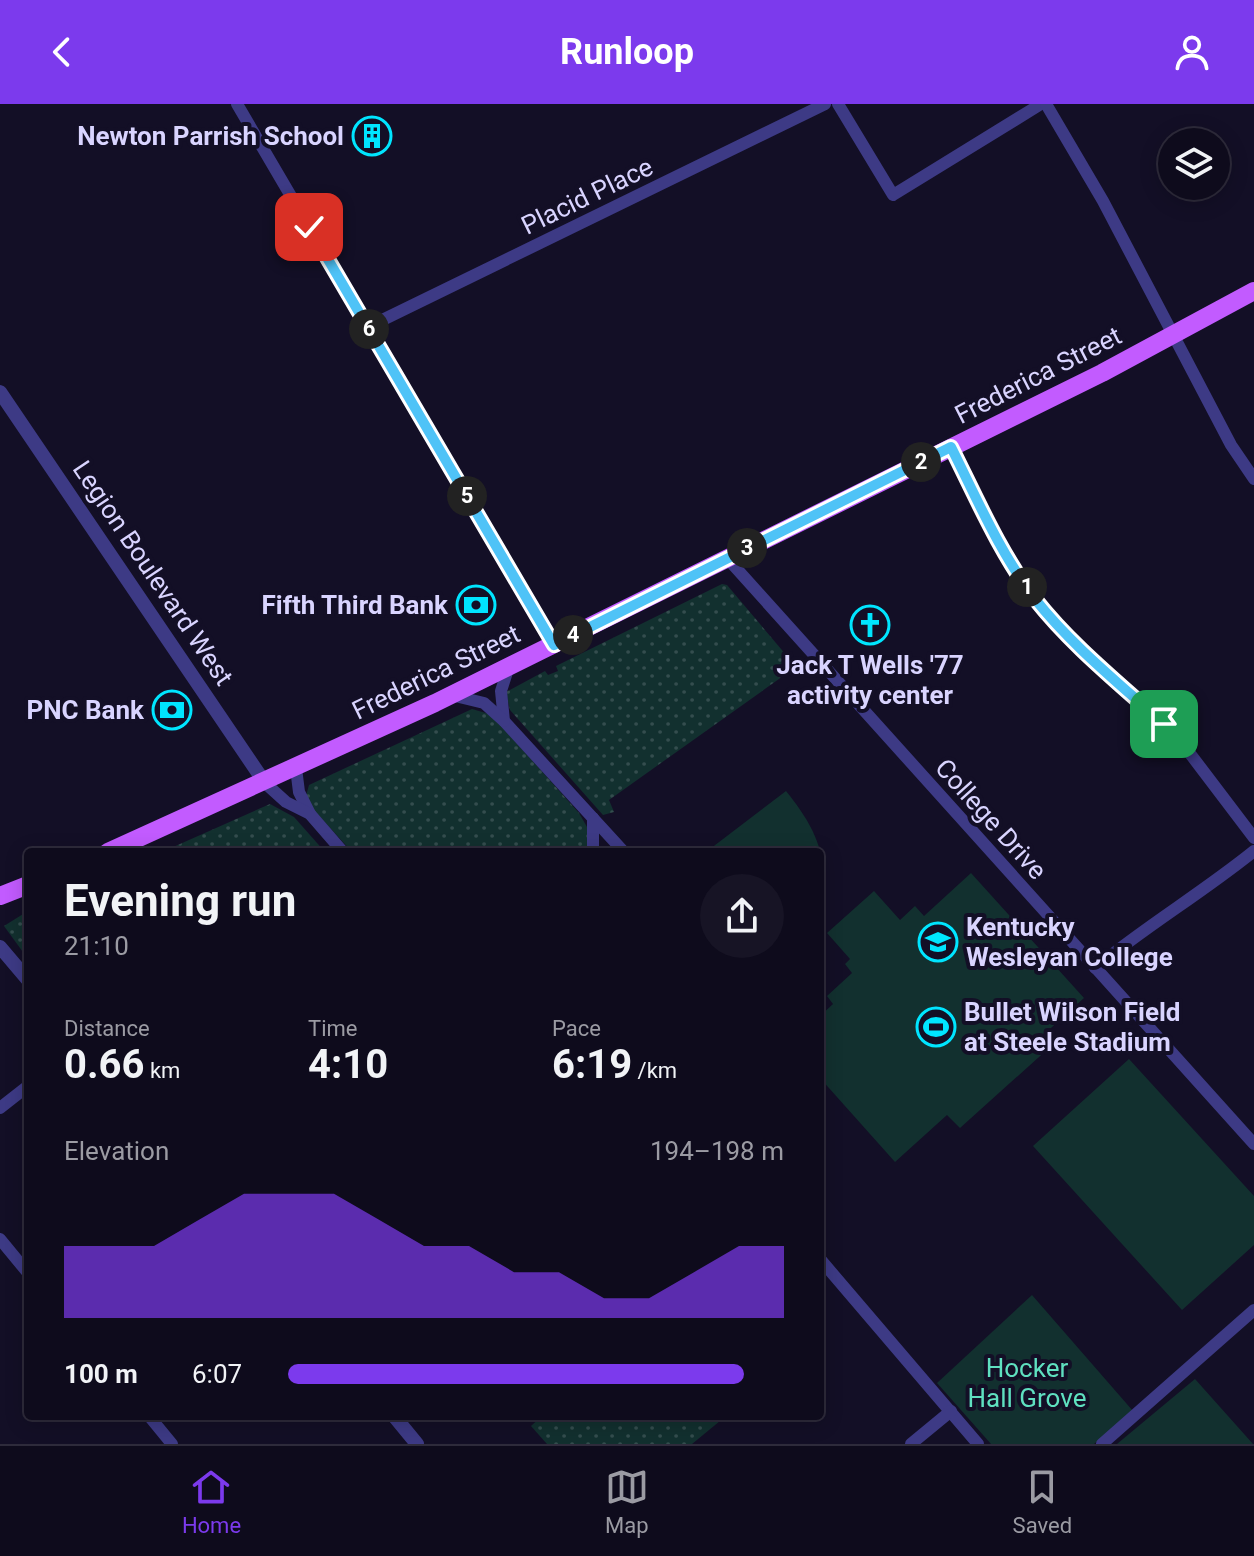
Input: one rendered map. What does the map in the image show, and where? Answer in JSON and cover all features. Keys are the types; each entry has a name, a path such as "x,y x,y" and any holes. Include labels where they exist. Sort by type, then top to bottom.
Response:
{"main road":[{"name":"Frederica Street","path":"117,848 265,783 554,645 1172,337 1254,291"},
{"path":"0,896 24,887"}],"street":[{"path":"237,104 554,645"},
{"name":"Placid Place","path":"368,327 825,104"},
{"path":"838,104 893,195 1044,104 1103,201 1172,337 1231,445 1254,479"},
{"name":"Legion Boulevard West","path":"0,392 265,783"},
{"path":"951,447 997,539 1035,599 1086,654 1182,743 1254,838"},
{"name":"College Drive","path":"727,558 1254,1144"},
{"path":"504,721 501,691 509,666"},
{"path":"451,695 484,703 504,721 620,848"},
{"path":"296,768 299,792 310,814 340,848"},
{"path":"265,783 286,802 310,814"},
{"path":"593,818 593,848"},
{"path":"1095,968 1140,931 1205,891 1254,851"},
{"path":"0,947 24,975"},
{"path":"0,1108 24,1089"},
{"path":"0,1239 24,1268"},
{"path":"824,1264 978,1444"},
{"path":"1102,1444 1254,1310"},
{"path":"911,1444 951,1411"},
{"path":"152,1420 172,1444"},
{"path":"397,1420 417,1444"}],"green space":[{"path":"722,584 727,585 803,675 798,675 793,669 609,800 614,812 603,815 510,710 506,692 545,671 548,675 558,671 556,666"},
{"path":"472,709 489,714 496,720 579,813 587,827 588,848 348,848 313,809 306,796 309,785"},
{"path":"786,791 804,815 819,848 711,848"},
{"path":"270,804 294,817 321,848 171,848"},
{"name":"Bullet Wilson Field at Steele Stadium","path":"971,873 1084,998 1040,1038 1049,1048 960,1128 947,1115 895,1162 824,1082 824,1012 833,1004 827,996 852,973 845,964 850,959 827,933 874,891 900,920 915,906 924,916"},
{"path":"24,914 24,954 4,926"},
{"path":"1129,1059 1254,1196 1254,1245 1182,1310 1033,1146"},
{"name":"Hocker Hall Grove","path":"1032,1295 1133,1411 1094,1444 991,1444 937,1383"},
{"path":"1195,1379 1253,1444 1117,1444"},
{"path":"538,1420 721,1420 692,1444 547,1444 531,1426"}],"place":[{"name":"Newton Parrish School","path":"372,136"},
{"name":"Fifth Third Bank","path":"476,605"},
{"name":"Jack T Wells '77 activity center","path":"870,625"},
{"name":"PNC Bank","path":"172,710"},
{"name":"Kentucky Wesleyan College","path":"938,942"},
{"name":"Bullet Wilson Field at Steele Stadium","path":"936,1027"}],"route":[{"path":"309,227 554,645 951,447 997,539 1035,599 1086,654 1164,724"}]}
